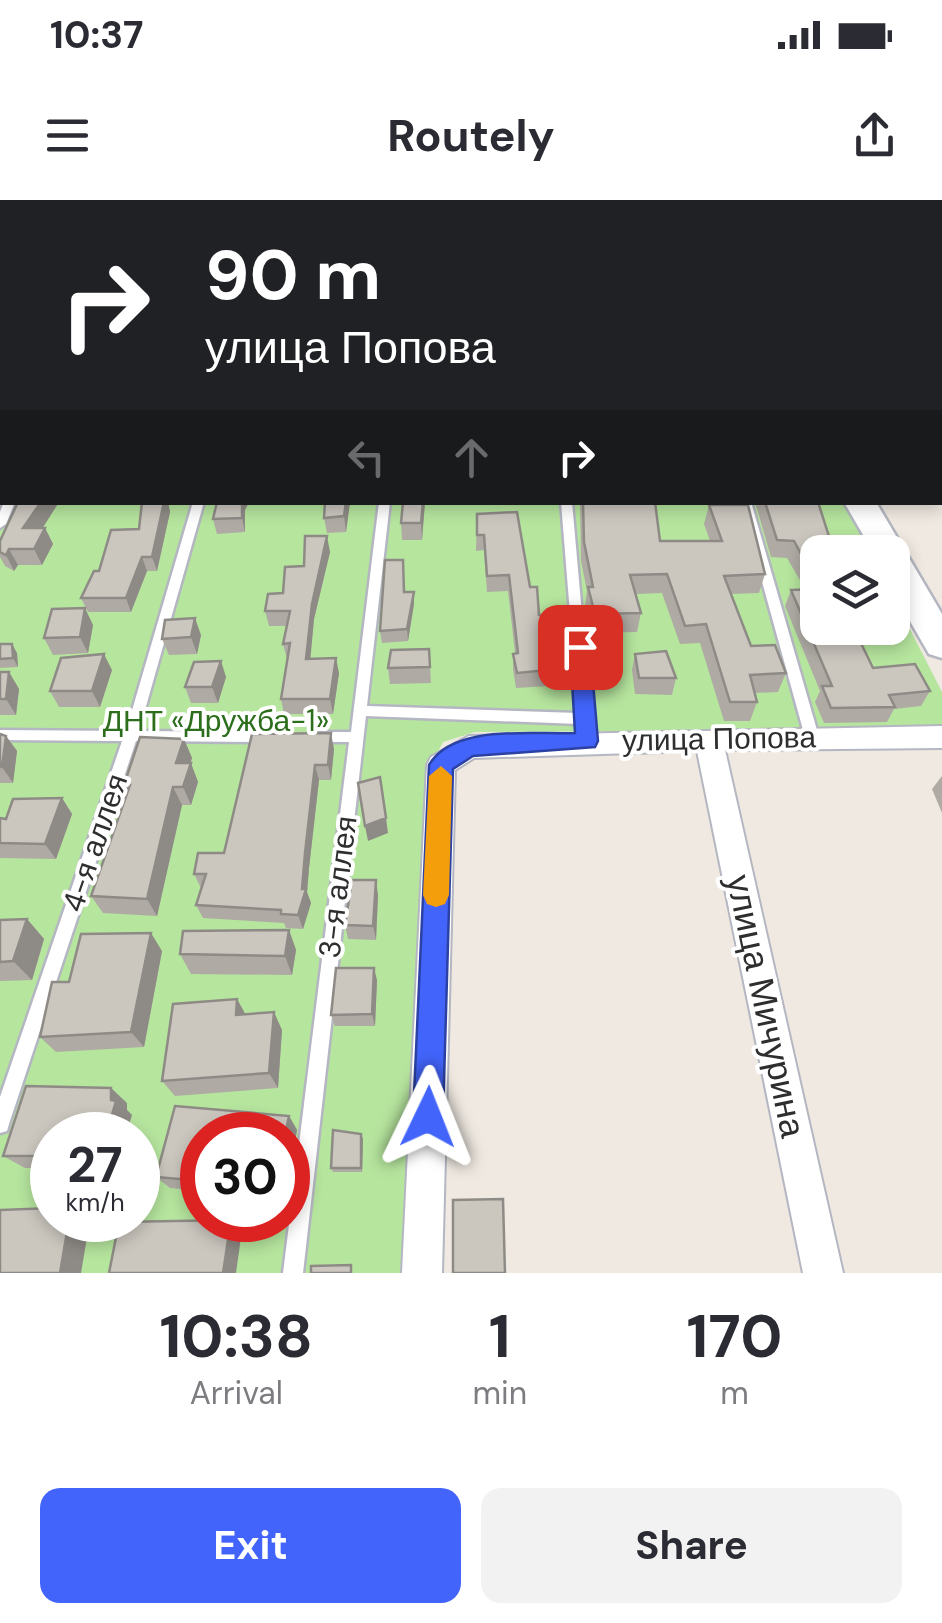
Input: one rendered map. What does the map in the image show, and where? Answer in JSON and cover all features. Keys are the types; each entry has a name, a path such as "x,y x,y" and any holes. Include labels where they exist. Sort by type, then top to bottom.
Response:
{"street":[{"path":"862,505 878,535"},
{"path":"910,590 942,645"},
{"name":"улица Попова","path":"422,1273 441,765 469,747 587,730 709,740 942,737"},
{"name":"улица Мичурина","path":"709,740 822,1273"}],"lane":[{"name":"4-я аллея","path":"0,1124 131,736 198,505"},
{"name":"3-я аллея","path":"293,1273 385,505"},
{"path":"362,711 587,730 566,505"},
{"path":"747,505 812,738"},
{"path":"0,734 280,737"},
{"path":"299,737 355,737"}],"green space":[{"name":"ДНТ «Дружба-1»","path":"0,505 845,505 861,535 800,535 800,645 910,645 910,629 942,692 942,729 475,732 443,742 426,775 408,1273 0,1273"}],"building":[{"path":"17,505 39,505 23,528 45,528 34,549 9,549 6,555 0,552 0,541"},
{"path":"142,505 163,505 152,557 142,557 126,598 81,598 94,571 99,571 111,530 139,529"},
{"path":"216,505 242,505 242,518 213,519"},
{"path":"325,505 346,505 344,516 324,518"},
{"path":"403,505 423,505 421,523 401,523"},
{"path":"583,505 655,505 660,541 722,541 709,505 748,505 765,574 724,576 751,646 775,645 786,673 750,675 757,702 730,702 706,624 685,626 667,574 630,575 641,613 595,614 584,542"},
{"path":"766,505 819,505 829,535 800,535 800,552 794,541 777,540"},
{"path":"517,512 530,587 537,587 539,615 551,615 553,635 542,635 549,670 517,673 509,575 487,576 484,535 477,535 477,514"},
{"path":"305,536 327,536 312,604 306,659 336,658 330,699 281,699 290,643 283,644 290,611 265,611 268,594 283,593 285,567 304,566"},
{"path":"385,560 403,560 404,592 414,592 407,629 380,631"},
{"path":"791,590 800,590 800,611"},
{"path":"85,608 80,637 44,638 52,609"},
{"path":"195,618 191,637 162,639 165,620"},
{"path":"0,644 12,644 13,658 0,659"},
{"path":"814,645 862,645 873,668 915,664 930,691 889,695 895,707 831,708 822,686 832,686"},
{"path":"429,649 430,667 388,668 391,650"},
{"path":"666,651 676,678 639,678 635,654"},
{"path":"104,654 92,691 50,691 61,658"},
{"path":"221,661 212,687 185,687 194,662"},
{"path":"0,672 9,672 6,699 0,699"},
{"path":"331,733 328,765 315,765 302,889 306,889 298,915 281,914 281,910 196,905 206,874 194,874 198,853 224,853 252,734"},
{"path":"0,734 6,736 2,767 0,767"},
{"path":"140,737 184,739 176,763 191,763 183,787 173,787 147,899 91,896 130,785 124,785"},
{"path":"380,777 386,818 365,826 358,783"},
{"path":"62,798 45,844 0,843 0,818 6,819 13,799"},
{"path":"352,880 376,880 373,926 345,925"},
{"path":"27,919 13,961 0,962 0,920"},
{"path":"289,930 285,956 180,954 183,931"},
{"path":"151,933 131,1032 40,1037 52,982 69,982 81,934"},
{"path":"336,968 374,968 372,1014 331,1015"},
{"path":"237,999 236,1015 274,1012 269,1073 162,1081 173,1004"},
{"path":"26,1086 111,1088 111,1100 116,1101 113,1112 30,1112 30,1156 3,1156"},
{"path":"175,1106 243,1112 180,1112 180,1179 160,1177 160,1162"},
{"path":"333,1130 361,1134 361,1168 331,1168"},
{"path":"503,1199 505,1273 453,1273 453,1200"},
{"path":"30,1209 30,1242 65,1242 60,1273 0,1273 0,1210"},
{"path":"160,1221 180,1221 180,1242 228,1242 223,1273 109,1273 115,1242 160,1242"},
{"path":"351,1265 351,1273 311,1273 311,1266"}],"slow traffic":[{"path":"436,895 441,776"}],"route":[{"path":"428,1117 441,765 469,747 587,741 580,647"}]}
